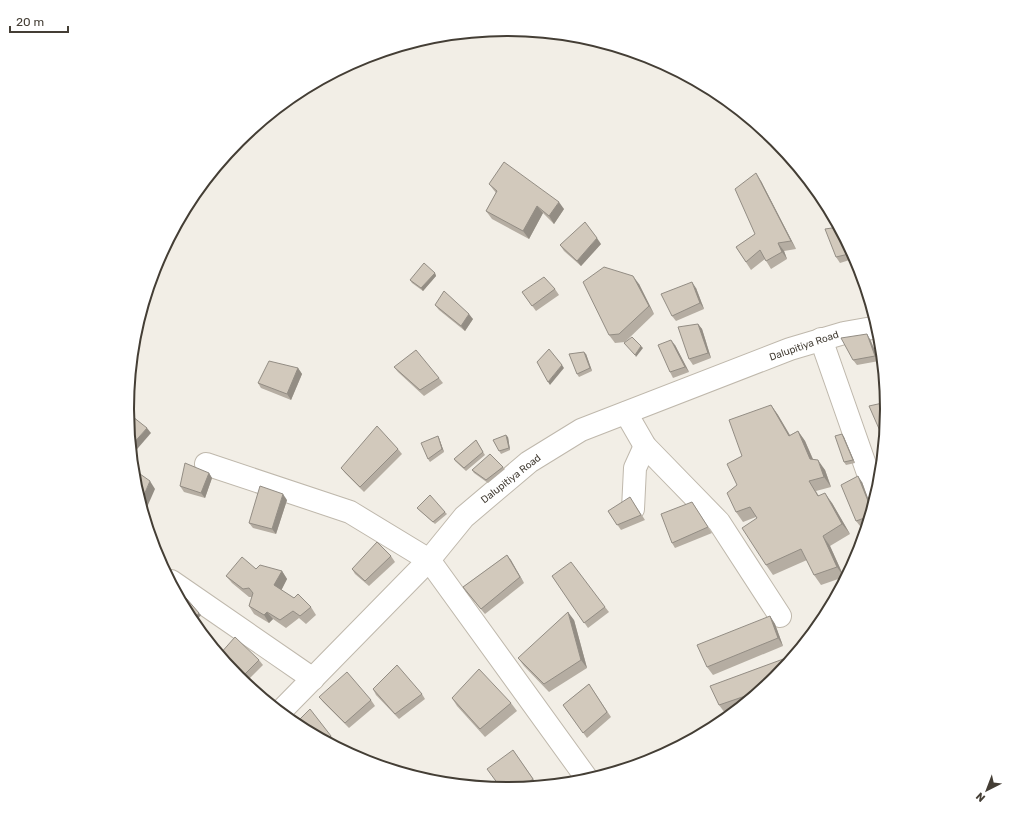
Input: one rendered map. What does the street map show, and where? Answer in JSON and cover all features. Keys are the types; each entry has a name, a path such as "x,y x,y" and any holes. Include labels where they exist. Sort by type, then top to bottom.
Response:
{"street":[{"name":"Dalupitiya Road","path":"284,708 429,560 464,517 529,462 581,430 783,352 821,339 871,328"},
{"path":"821,339 872,485"},
{"path":"626,413 645,446 719,522 780,616"},
{"path":"633,509 635,468 645,446"},
{"path":"206,464 350,512 429,560 584,774"},
{"path":"181,589 313,679"}],"building":[{"path":"504,162 559,202 549,216 537,206 523,231 486,211 497,191 489,184"},
{"path":"756,173 791,241 778,243 782,252 766,261 760,250 746,262 736,247 755,234 735,189"},
{"path":"585,222 597,238 577,261 560,245"},
{"path":"834,228 847,254 836,257 825,229"},
{"path":"424,263 435,273 421,288 410,280"},
{"path":"604,267 633,276 649,306 619,334 609,335 583,282"},
{"path":"544,277 555,289 532,306 522,292"},
{"path":"692,282 700,303 672,316 661,294"},
{"path":"444,291 469,314 461,326 435,305"},
{"path":"698,324 708,353 689,359 678,327"},
{"path":"867,334 875,356 853,360 841,338"},
{"path":"632,337 641,346 635,355 624,343"},
{"path":"671,340 685,367 670,372 658,345"},
{"path":"549,349 562,365 548,382 537,362"},
{"path":"416,350 439,378 420,390 394,367"},
{"path":"584,352 590,368 577,374 569,354"},
{"path":"269,361 298,368 287,394 258,383"},
{"path":"880,404 880,431 869,406"},
{"path":"771,405 789,436 798,431 810,459 818,460 824,477 809,481 818,496 825,493 842,524 823,536 837,567 814,575 801,549 766,565 742,528 757,518 750,507 736,512 727,493 737,485 727,464 742,456 729,420"},
{"path":"134,418 147,428 136,440"},
{"path":"377,426 398,449 360,487 341,468"},
{"path":"842,434 853,460 844,462 835,436"},
{"path":"506,435 509,448 499,451 493,440"},
{"path":"438,436 442,449 428,459 421,443"},
{"path":"476,440 483,452 464,468 454,459"},
{"path":"490,454 503,467 486,480 472,470"},
{"path":"185,463 209,473 201,493 180,486"},
{"path":"141,474 150,481 144,494"},
{"path":"858,476 869,503 864,518 856,521 841,485"},
{"path":"260,486 283,494 272,529 249,523"},
{"path":"430,495 445,512 433,522 417,508"},
{"path":"630,497 641,515 617,525 608,511"},
{"path":"692,502 708,527 672,543 661,514"},
{"path":"377,542 391,556 365,581 352,569"},
{"path":"507,555 520,577 481,609 463,587"},
{"path":"242,557 256,569 260,565 282,571 274,585 294,598 298,594 311,607 300,616 293,611 280,620 267,612 264,615 249,606 253,593 249,588 243,589 226,576"},
{"path":"571,562 605,607 584,623 552,576"},
{"path":"186,598 199,613 197,616"},
{"path":"568,612 581,660 544,684 518,658"},
{"path":"770,616 778,638 707,667 697,645"},
{"path":"235,637 259,660 245,674 223,650"},
{"path":"785,658 745,696 719,705 710,686"},
{"path":"397,665 422,694 395,714 373,689"},
{"path":"479,669 511,703 480,729 452,698"},
{"path":"347,672 371,700 345,723 319,697"},
{"path":"589,684 607,712 583,733 563,705"},
{"path":"310,709 331,736 330,737 321,732 300,719"},
{"path":"513,750 533,779 530,781 496,782 487,769"}]}
